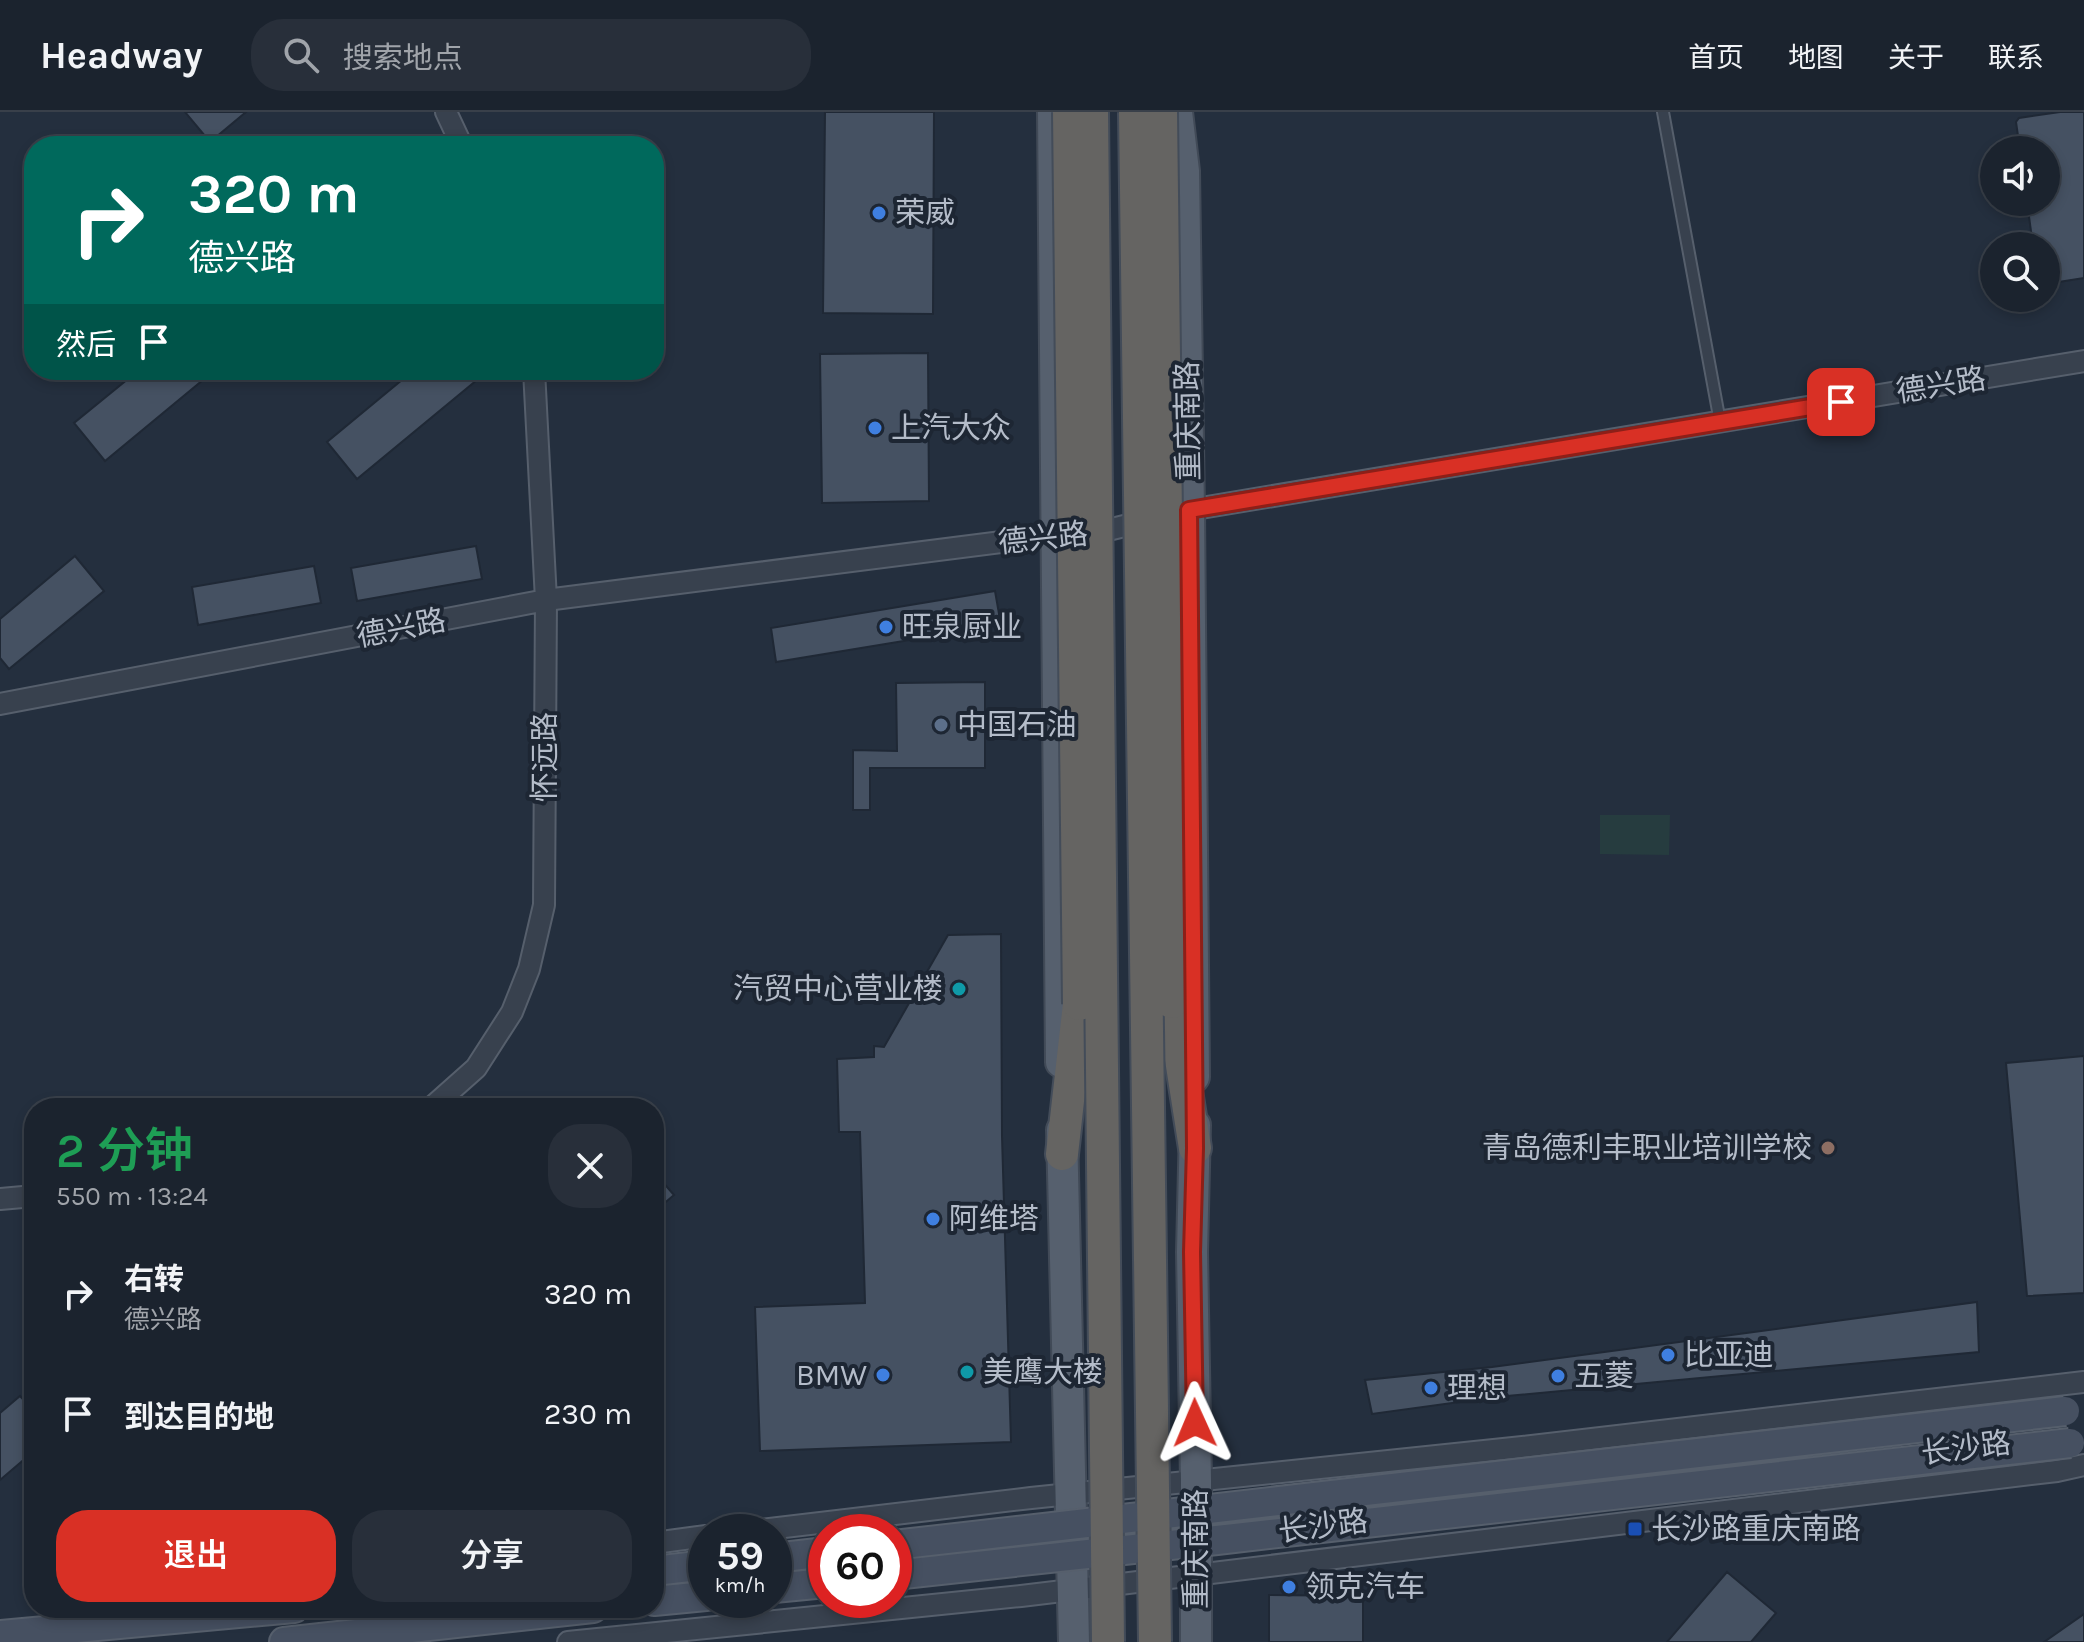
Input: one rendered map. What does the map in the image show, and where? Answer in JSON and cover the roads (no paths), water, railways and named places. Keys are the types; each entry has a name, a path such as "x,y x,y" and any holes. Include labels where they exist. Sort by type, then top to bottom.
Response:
{"highway":[{"path":"1062,1154 1079,1004 1069,112"},
{"path":"1092,112 1108,1642"},
{"path":"1135,112 1155,1642"},
{"path":"1161,112 1172,1002 1195,1148"}],"main road":[{"path":"1053,112 1062,1154 1074,1642"},
{"name":"重庆南路","path":"1177,112 1184,171 1189,510 1196,1642"},
{"name":"长沙路","path":"912,1543 2075,1410"},
{"name":"长沙路","path":"912,1573 2079,1450"},
{"path":"664,1570 688,1567"},
{"path":"664,1600 688,1598"},
{"path":"0,1635 191,1618"},
{"path":"284,1642 504,1618"}],"street":[{"path":"446,112 457,136"},
{"name":"德兴路","path":"0,704 546,600 1108,530 1189,510 2084,361"},
{"name":"怀远路","path":"442,1098 476,1068 512,1012 529,969 544,905 546,600 535,380"},
{"path":"0,1199 24,1197"},
{"name":"长沙路","path":"792,1526 2084,1382"},
{"name":"长沙路","path":"568,1642 1021,1596 2057,1471 2079,1450"},
{"path":"664,1542 688,1538"},
{"path":"129,1624 159,1618"}],"lane":[{"path":"1663,112 1720,422"}],"place":[{"name":"荣威","path":"879,213"},
{"name":"上汽大众","path":"875,428"},
{"name":"旺泉厨业","path":"886,627"},
{"name":"中国石油","path":"941,725"},
{"name":"汽贸中心营业楼","path":"959,989"},
{"name":"青岛德利丰职业培训学校","path":"1828,1148"},
{"name":"阿维塔","path":"933,1219"},
{"name":"比亚迪","path":"1668,1355"},
{"name":"美鹰大楼","path":"967,1372"},
{"name":"BMW","path":"883,1375"},
{"name":"五菱","path":"1558,1376"},
{"name":"理想","path":"1431,1388"},
{"name":"长沙路重庆南路","path":"1635,1529"},
{"name":"领克汽车","path":"1289,1587"}]}
